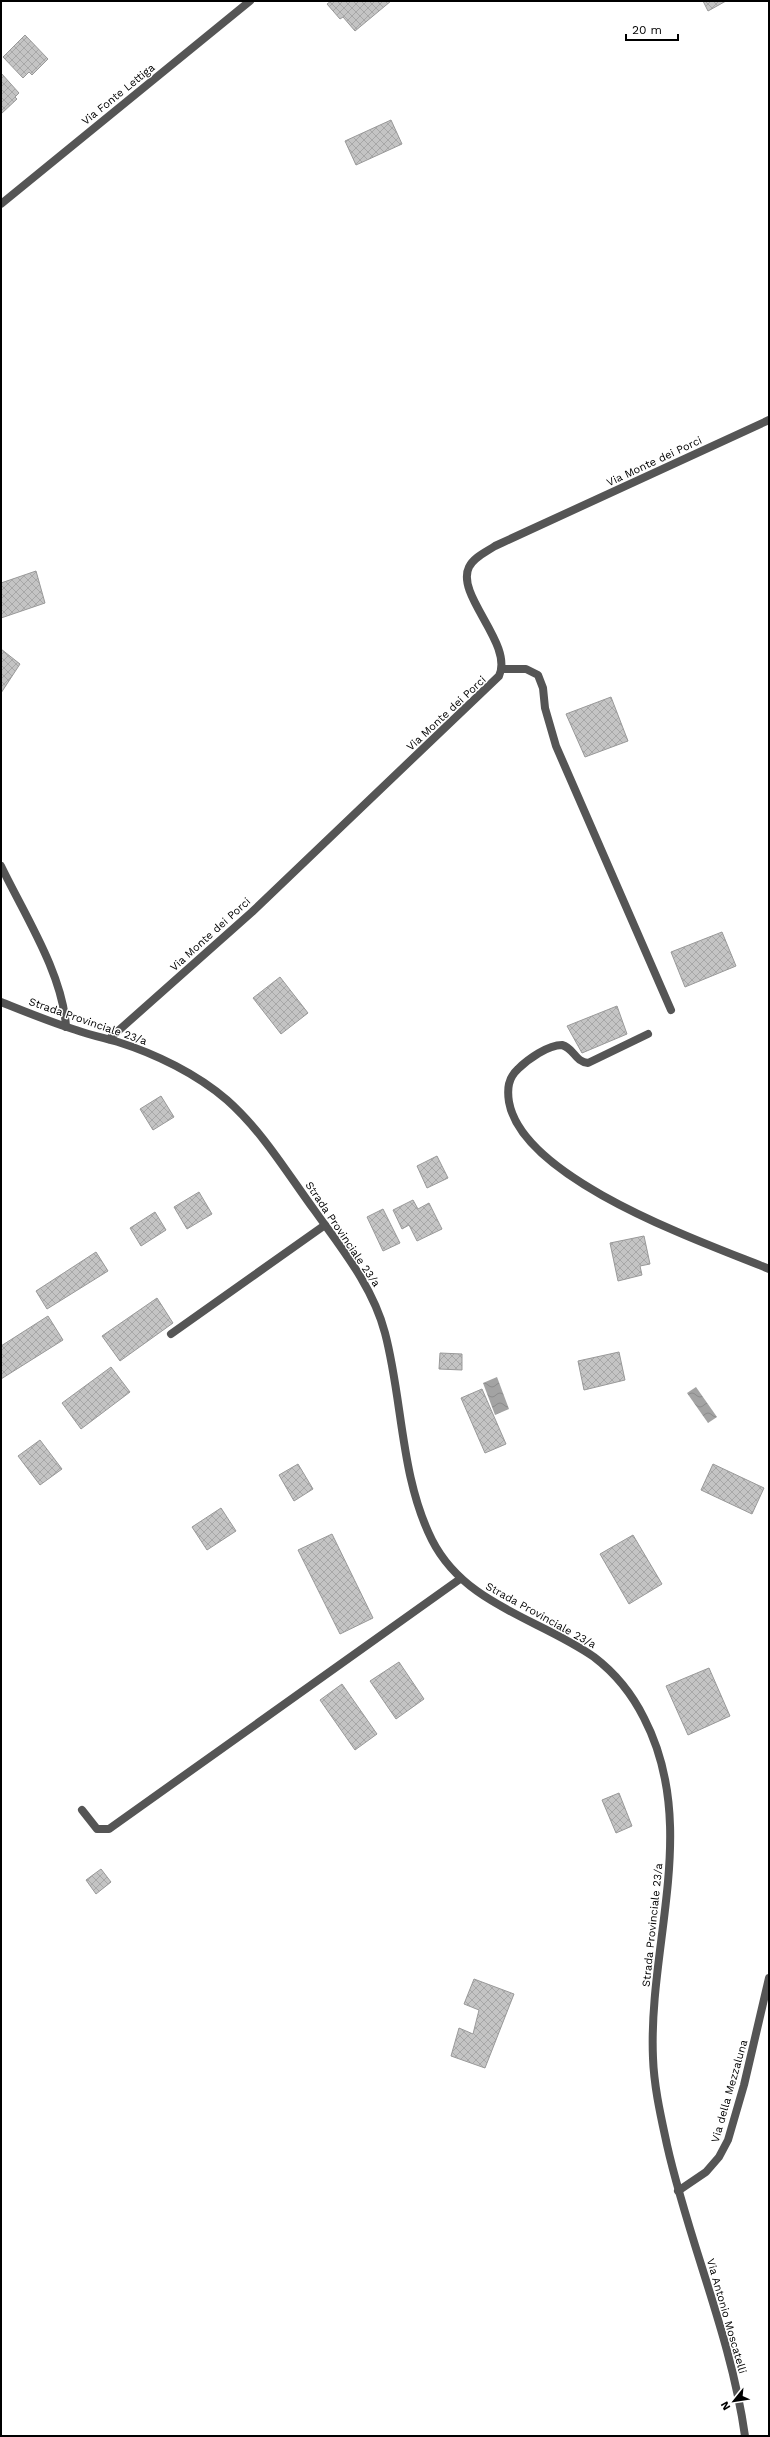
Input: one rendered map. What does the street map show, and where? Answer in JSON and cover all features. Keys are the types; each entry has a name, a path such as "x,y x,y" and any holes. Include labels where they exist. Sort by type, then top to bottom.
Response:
{"street":[{"name":"Via Fonte Lettiga","path":"1,204 250,1"},
{"name":"Via Monte dei Porci","path":"110,1039 252,912 491,685 502,669 500,654 467,582 469,566 477,557 495,546 769,420"},
{"path":"502,669 526,668 538,674 543,688 546,713 556,746 672,1010"},
{"path":"1,866 56,981 64,1007 66,1027"},
{"name":"Strada Provinciale 23/a","path":"1,1002 66,1027 110,1039 140,1050 170,1064 203,1082 227,1100 266,1143 367,1288 380,1318 388,1345 411,1474 419,1506 434,1543 460,1579 489,1600 582,1650 606,1668 635,1702 660,1755 668,1789 671,1836 657,1986 653,2059 662,2119 678,2191 696,2250"},
{"path":"648,1034 588,1063 578,1060 571,1049 562,1044 530,1059 514,1072 508,1083 509,1098 513,1114 528,1138 543,1154 590,1188 640,1215 769,1269"},
{"path":"171,1334 324,1225"},
{"path":"82,1810 98,1829 109,1829 460,1579"},
{"name":"Via della Mezzaluna","path":"678,2191 706,2172 719,2157 728,2140 744,2086 769,1978"},
{"name":"Via Antonio Moscatelli","path":"696,2250 727,2352 745,2436"}],"water":[{"path":"497,1377 509,1409 495,1415 483,1383"},
{"path":"696,1387 717,1417 708,1423 687,1393"}],"building":[{"path":"331,1 391,1 355,31 343,17 340,19 327,4"},
{"path":"703,1 726,1 708,11"},
{"path":"25,35 48,59 32,75 29,72 23,78 3,57"},
{"path":"1,73 19,93 15,97 17,99 1,114"},
{"path":"391,120 402,144 356,165 345,141"},
{"path":"36,571 45,603 1,618 1,583"},
{"path":"1,649 20,664 1,693"},
{"path":"611,697 628,741 585,757 566,714"},
{"path":"722,932 736,966 685,987 671,952"},
{"path":"280,977 308,1013 281,1034 253,998"},
{"path":"617,1006 627,1034 582,1053 567,1026"},
{"path":"161,1096 174,1117 153,1130 140,1109"},
{"path":"437,1156 448,1178 427,1188 417,1166"},
{"path":"199,1192 212,1214 187,1229 174,1207"},
{"path":"413,1200 418,1209 429,1203 442,1229 417,1241 409,1225 402,1229 393,1210"},
{"path":"383,1209 400,1243 383,1251 367,1217"},
{"path":"155,1212 166,1230 141,1246 130,1228"},
{"path":"644,1236 650,1264 640,1266 642,1275 618,1281 610,1243"},
{"path":"96,1252 108,1271 47,1309 36,1291"},
{"path":"157,1298 173,1323 120,1361 102,1336"},
{"path":"48,1316 63,1340 1,1379 1,1346"},
{"path":"619,1352 625,1380 584,1390 578,1361"},
{"path":"440,1353 462,1354 462,1370 439,1369"},
{"path":"111,1367 130,1392 81,1429 62,1403"},
{"path":"482,1389 506,1444 485,1453 461,1398"},
{"path":"40,1440 62,1469 40,1485 18,1456"},
{"path":"298,1464 313,1489 294,1501 279,1475"},
{"path":"713,1464 764,1488 752,1514 701,1490"},
{"path":"221,1508 236,1531 207,1550 192,1527"},
{"path":"332,1534 373,1618 340,1634 298,1550"},
{"path":"633,1535 662,1584 629,1604 600,1554"},
{"path":"399,1662 424,1699 396,1719 370,1681"},
{"path":"709,1668 730,1716 688,1735 666,1686"},
{"path":"342,1684 377,1734 355,1750 320,1700"},
{"path":"619,1793 632,1826 616,1833 602,1800"},
{"path":"101,1869 111,1882 96,1894 86,1880"},
{"path":"474,1979 514,1994 485,2068 451,2056 459,2028 473,2034 479,2010 464,2004"}]}
